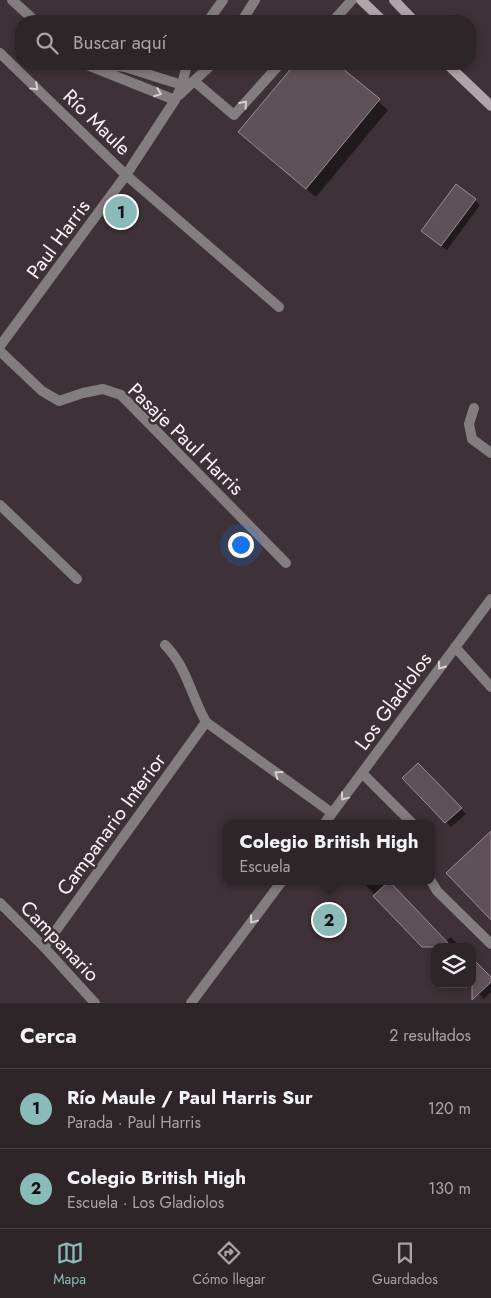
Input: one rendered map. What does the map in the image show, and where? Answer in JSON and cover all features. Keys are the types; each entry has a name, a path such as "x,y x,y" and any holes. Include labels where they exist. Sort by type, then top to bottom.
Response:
{"main road":[{"path":"361,0 377,15"},
{"path":"394,0 408,15"},
{"path":"453,70 491,106"}],"street":[{"path":"12,0 28,15"},
{"path":"212,15 222,0"},
{"path":"246,15 255,0"},
{"path":"338,15 352,0"},
{"name":"Río Maule","path":"0,53 15,68"},
{"name":"Río Maule","path":"18,70 126,175"},
{"path":"100,70 175,100"},
{"path":"134,70 182,85"},
{"name":"Paul Harris","path":"0,346 126,175 175,100 182,85 186,70"},
{"name":"Paul Harris","path":"175,100 206,70"},
{"path":"194,81 234,115 275,70"},
{"path":"126,175 279,307"},
{"name":"Pasaje Paul Harris","path":"0,351 42,391 59,401 103,389 121,395 286,563"},
{"path":"474,408 469,424 472,438 491,453"},
{"path":"0,505 77,579"},
{"name":"Los Gladiolos","path":"327,820 491,599"},
{"path":"165,645 178,660 185,672 197,706 206,722 332,813"},
{"path":"455,647 491,687"},
{"name":"Campanario Interior","path":"44,947 206,722"},
{"path":"362,773 409,820"},
{"path":"191,1003 279,885"},
{"path":"433,885 437,891 491,944"},
{"name":"Campanario","path":"0,903 44,947 95,1003"}],"building":[{"path":"290,70 344,70 380,99 306,189 238,132"},
{"path":"456,184 476,199 441,246 421,231"},
{"path":"418,763 462,808 445,823 402,778"},
{"path":"491,831 491,920 446,873"},
{"path":"385,885 393,885 448,943 431,943 431,947 422,947 373,896"},
{"path":"476,962 491,977 491,982 472,1000 472,988 476,988"}],"place":[{"name":"Río Maule / Paul Harris Sur","path":"121,212"},
{"name":"Colegio British High","path":"329,920"}]}
